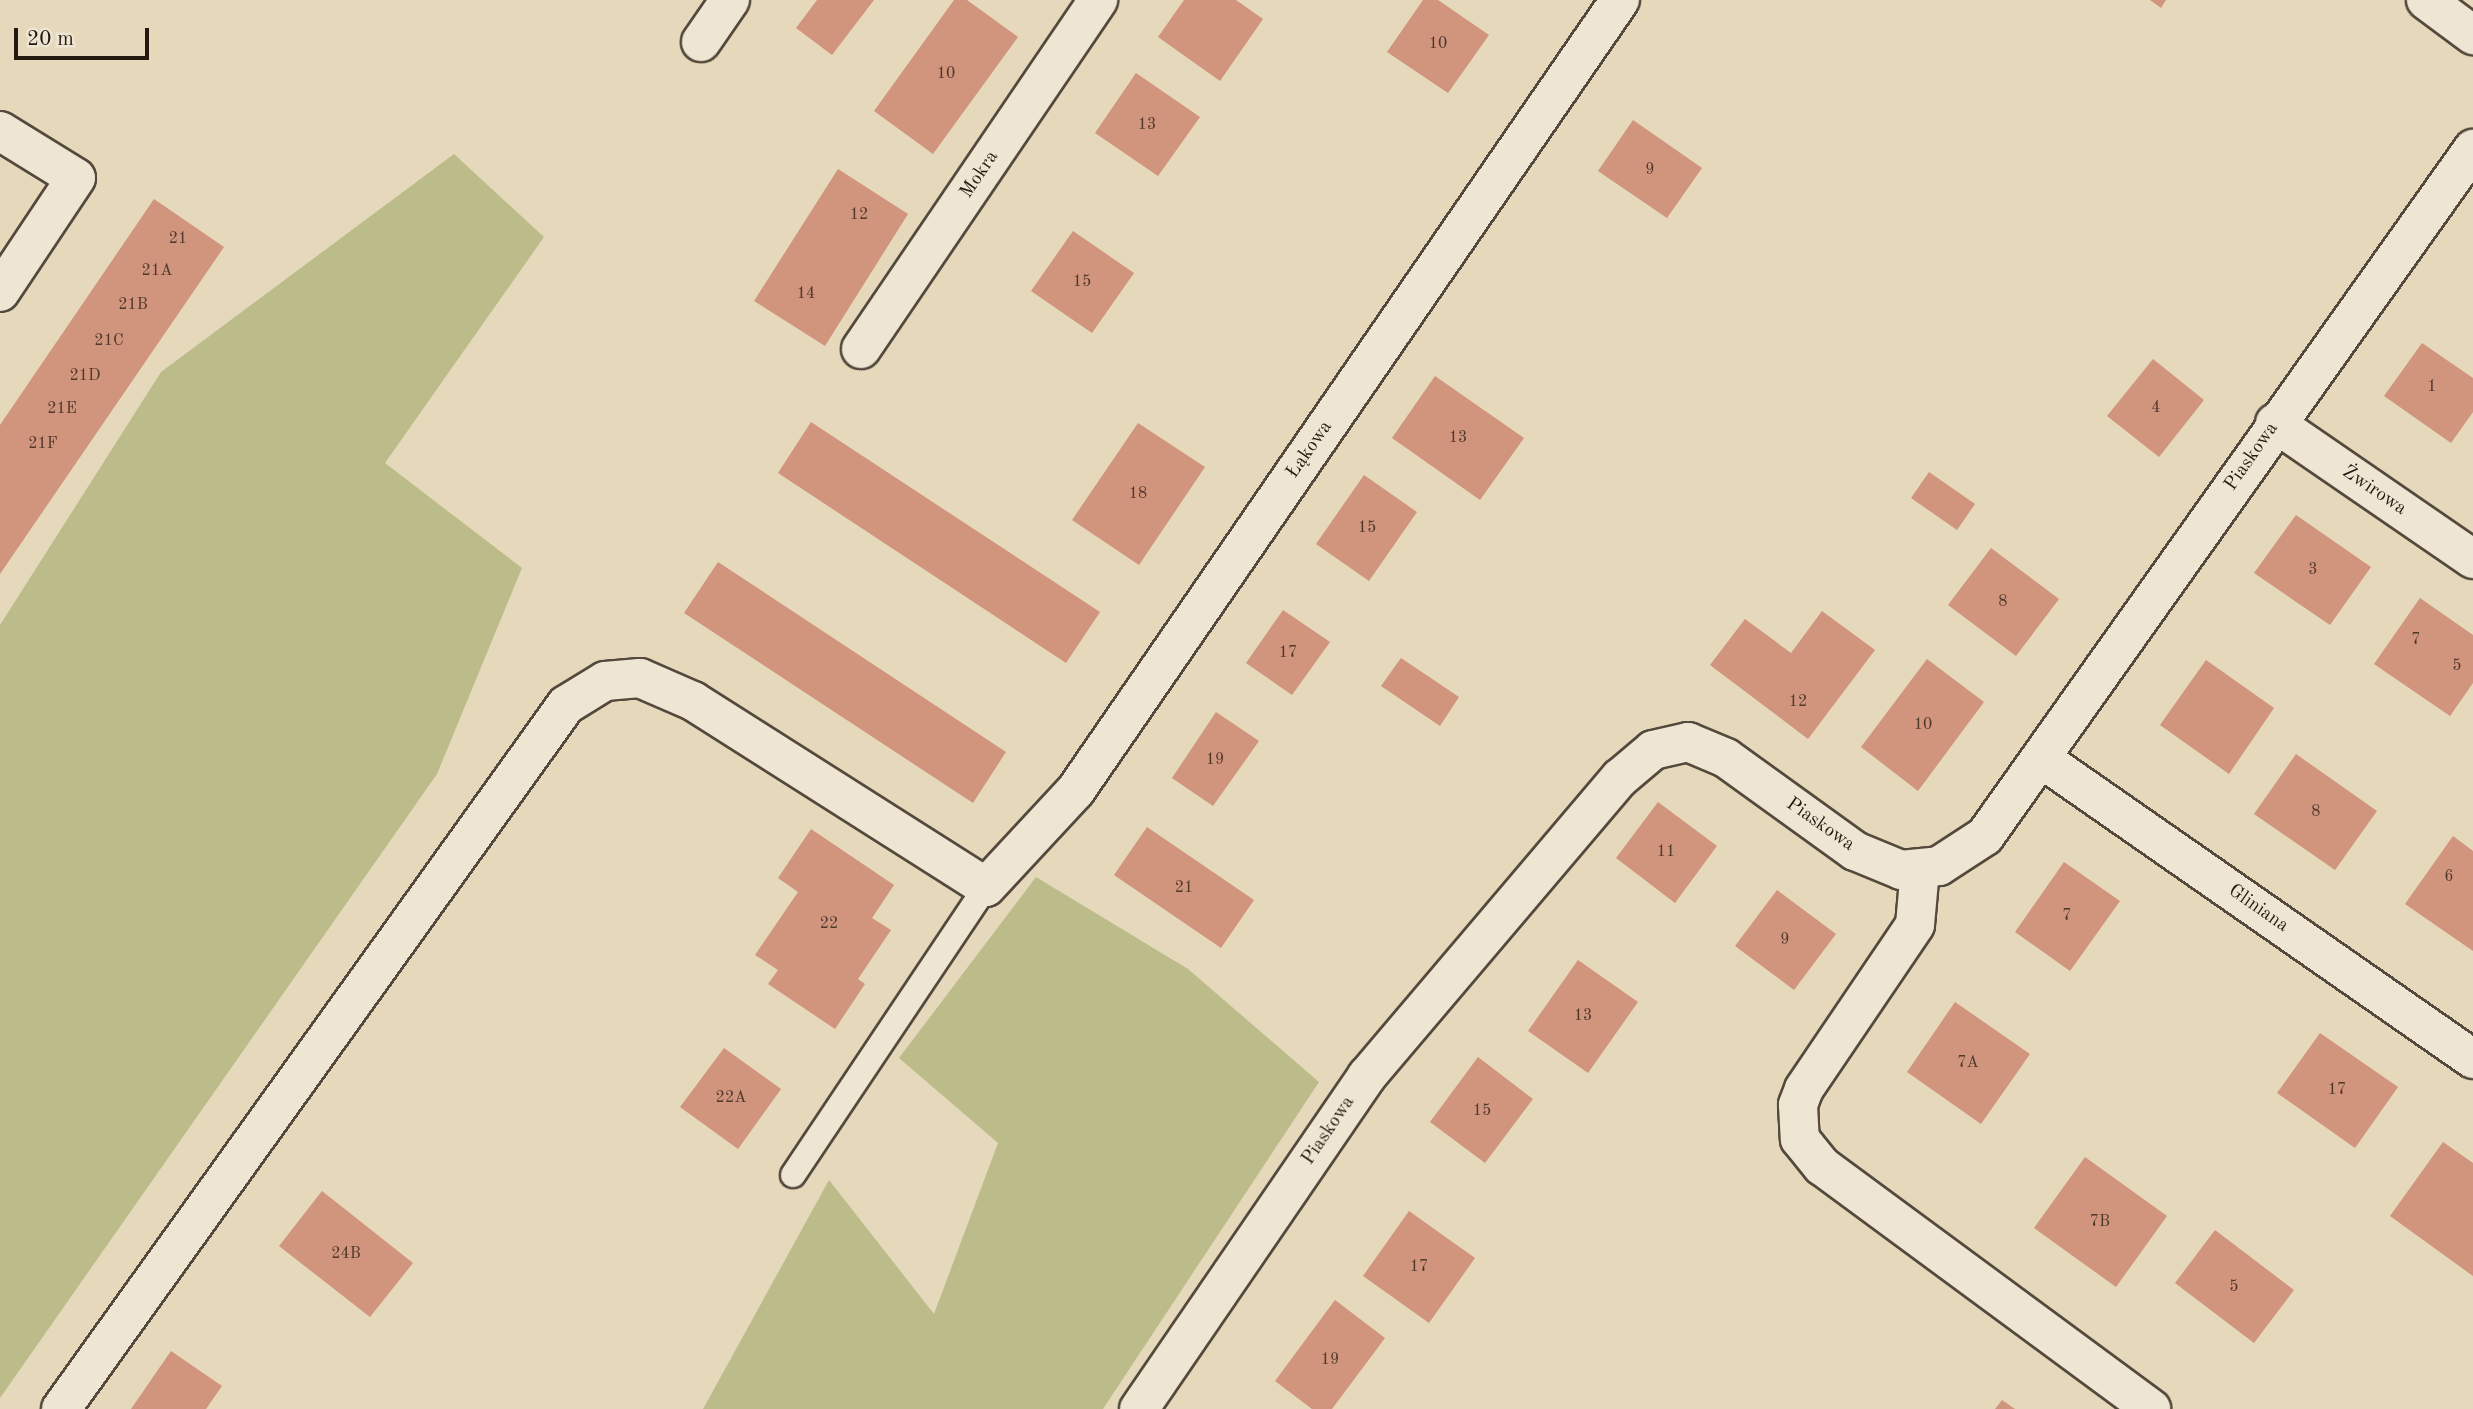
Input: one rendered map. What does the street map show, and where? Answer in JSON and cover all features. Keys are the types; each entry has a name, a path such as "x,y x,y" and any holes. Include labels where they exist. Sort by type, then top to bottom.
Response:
{"street":[{"path":"701,42 730,0"},
{"name":"Mokra","path":"861,349 1098,0"},
{"name":"Łąkowa","path":"986,887 1076,790 1620,0"},
{"path":"2426,0 2473,36"},
{"path":"0,131 76,178 0,292"},
{"name":"Piaskowa","path":"1139,1409 1367,1076 1620,778 1653,750 1688,742 1726,758 1855,851 1901,870 1939,866 1985,836 2042,759 2275,423 2473,149"},
{"name":"Żwirowa","path":"2275,423 2473,559"},
{"path":"61,1409 566,705 605,681 640,678 694,701 986,887"},
{"name":"Gliniana","path":"2042,759 2473,1059"},
{"path":"1920,869 1915,925 1804,1088 1797,1105 1800,1139 1822,1166 2151,1409"}],"lane":[{"path":"793,1175 986,887"}],"green space":[{"path":"454,154 544,237 385,463 522,568 437,774 0,1398 0,625 161,372"},
{"path":"1036,877 1188,969 1319,1082 1103,1409 703,1409 829,1180 934,1314 998,1143 899,1058"}],"building":[{"path":"817,0 874,0 832,55 796,28"},
{"path":"954,0 967,0 1018,37 933,154 874,111"},
{"path":"1184,0 1236,0 1263,19 1220,81 1158,37"},
{"path":"1423,0 1438,0 1489,35 1448,93 1387,52"},
{"path":"2150,0 2166,0 2161,8"},
{"path":"1136,73 1200,117 1158,176 1095,133"},
{"path":"1633,120 1702,168 1667,218 1598,171"},
{"path":"838,169 908,214 825,346 754,301"},
{"path":"154,199 224,247 0,574 0,425"},
{"path":"1073,231 1134,273 1092,333 1031,291"},
{"path":"2422,343 2473,378 2473,412 2451,443 2384,396"},
{"path":"2153,359 2204,400 2159,457 2107,416"},
{"path":"1435,376 1524,438 1480,500 1392,438"},
{"path":"811,422 1100,612 1066,663 778,473"},
{"path":"1138,423 1205,467 1139,565 1072,520"},
{"path":"1929,472 1975,504 1957,530 1911,498"},
{"path":"1364,475 1417,512 1369,581 1316,544"},
{"path":"2296,515 2371,567 2330,625 2254,573"},
{"path":"1991,548 2059,599 2016,656 1948,605"},
{"path":"718,562 1006,752 973,803 684,613"},
{"path":"2420,598 2473,635 2473,683 2450,716 2374,664"},
{"path":"1283,610 1330,642 1292,695 1246,663"},
{"path":"1822,611 1875,650 1808,739 1710,665 1745,619 1791,653"},
{"path":"1401,658 1459,697 1440,726 1381,686"},
{"path":"1927,659 1984,702 1918,791 1861,747"},
{"path":"2206,660 2274,708 2229,774 2160,725"},
{"path":"1216,712 1259,741 1213,806 1172,778"},
{"path":"2296,754 2377,811 2335,870 2254,814"},
{"path":"1658,802 1717,846 1675,903 1616,858"},
{"path":"1147,827 1254,900 1221,948 1114,875"},
{"path":"811,829 894,885 872,918 891,930 858,979 865,984 835,1029 768,984 778,970 755,955 798,892 778,878"},
{"path":"2453,836 2473,851 2473,951 2405,904"},
{"path":"2064,862 2120,901 2070,971 2015,932"},
{"path":"1777,890 1836,934 1794,990 1735,946"},
{"path":"1578,960 1638,1002 1588,1073 1528,1031"},
{"path":"1955,1002 2030,1054 1981,1124 1907,1072"},
{"path":"2320,1033 2398,1087 2355,1148 2277,1093"},
{"path":"724,1048 781,1089 738,1149 680,1107"},
{"path":"1478,1057 1533,1099 1485,1163 1430,1122"},
{"path":"2443,1142 2473,1163 2473,1276 2390,1216"},
{"path":"2085,1157 2167,1216 2116,1287 2034,1228"},
{"path":"322,1191 413,1263 370,1317 279,1246"},
{"path":"1409,1211 1475,1258 1429,1323 1363,1276"},
{"path":"2215,1230 2294,1290 2254,1343 2175,1283"},
{"path":"1335,1300 1385,1338 1332,1409 1312,1409 1275,1381"},
{"path":"171,1351 222,1386 206,1409 131,1409"},
{"path":"2002,1400 2015,1409 1995,1409"}]}
